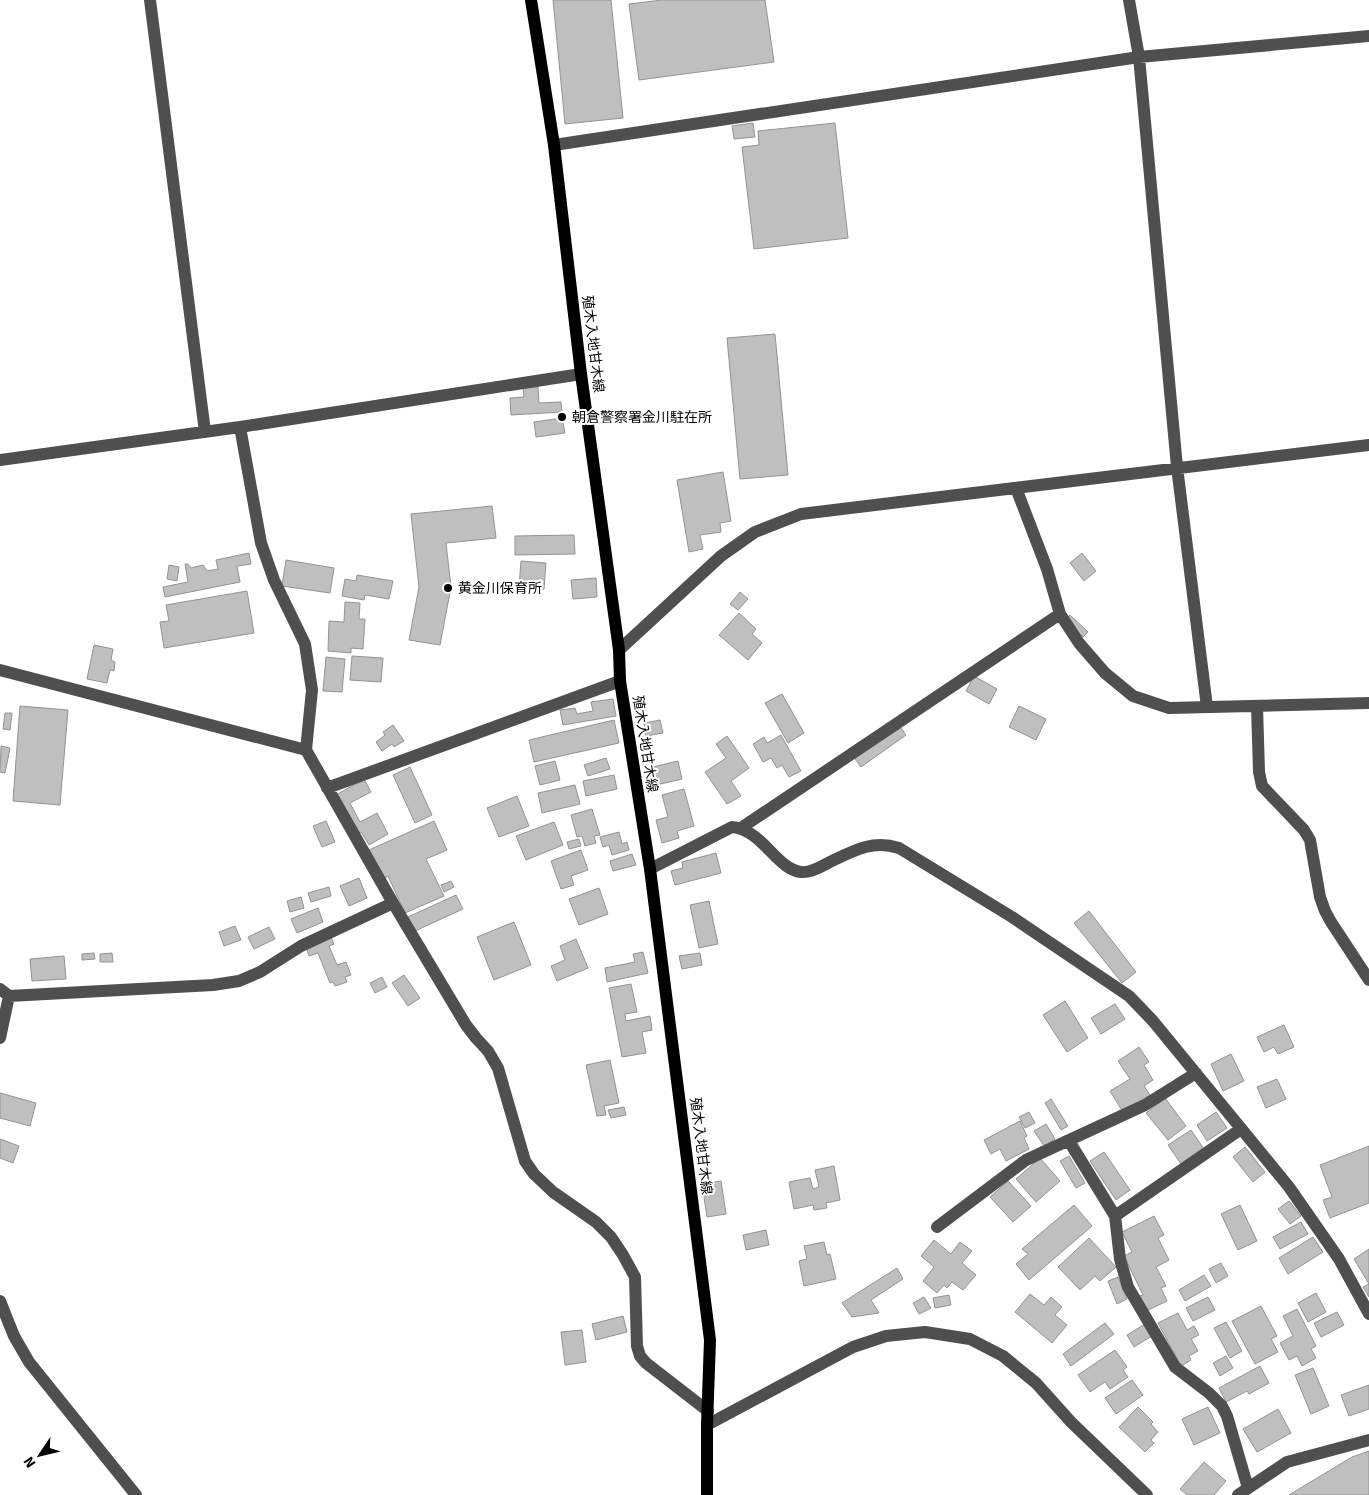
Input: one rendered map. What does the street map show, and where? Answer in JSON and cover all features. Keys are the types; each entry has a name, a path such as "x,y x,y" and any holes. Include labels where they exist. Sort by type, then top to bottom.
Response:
{"main road":[{"name":"殖木入地甘木線","path":"531,0 554,145 619,650 620,682 650,869 710,1340 707,1495"}],"street":[{"path":"150,0 205,432"},
{"path":"1129,0 1139,56 1177,467 1207,707"},
{"path":"554,145 1139,56 1369,36"},
{"path":"0,460 240,427 582,374"},
{"path":"240,427 260,543 274,580 305,644 312,690 306,750 326,788 466,1025 488,1051 498,1068 525,1162 552,1192 596,1222 611,1237 623,1255 635,1277 637,1346 640,1356 708,1411"},
{"path":"619,650 721,556 755,532 800,514 1369,445"},
{"path":"1016,488 1047,570 1060,614 1079,643 1105,673 1133,696 1169,708 1369,703"},
{"path":"741,828 1060,614"},
{"path":"0,670 306,750"},
{"path":"326,788 620,682"},
{"path":"1257,706 1259,772 1262,786 1304,830 1310,840 1320,897 1325,911 1369,980"},
{"path":"650,869 732,827 741,828 755,836 788,867 801,872 817,869 867,846 886,844 899,848 1012,917 1129,996 1153,1021 1289,1187 1339,1259 1369,1314"},
{"path":"0,1038 5,992 203,985 239,981 260,972 301,946 393,903"},
{"path":"937,1227 1026,1160 1145,1105 1196,1074"},
{"path":"1115,1216 1241,1129"},
{"path":"1068,1140 1115,1216 1120,1259 1128,1287 1175,1367 1210,1393 1228,1416 1243,1492 1287,1462 1369,1440"},
{"path":"0,1301 14,1336 29,1362 136,1495"},
{"path":"707,1425 853,1348 886,1336 925,1332 934,1333 970,1339 1003,1356 1036,1383 1072,1422 1146,1495"}],"building":[{"path":"553,0 611,0 623,118 565,124"},
{"path":"662,0 765,0 774,62 639,80 629,4"},
{"path":"753,123 755,137 734,139 732,126"},
{"path":"835,123 848,238 754,249 742,147 759,145 758,131"},
{"path":"775,334 788,475 740,479 727,338"},
{"path":"523,387 538,387 539,403 561,402 562,412 511,415 510,398 524,397"},
{"path":"562,418 565,433 536,437 534,422"},
{"path":"723,472 731,521 720,523 721,532 700,535 703,549 689,552 677,480"},
{"path":"492,506 496,538 446,543 451,587 440,645 409,640 419,587 411,514"},
{"path":"574,535 575,554 515,555 515,536"},
{"path":"249,553 251,564 237,566 240,582 165,597 163,587 188,582 185,564 188,564 191,568 203,565 207,571 218,569 216,560"},
{"path":"1082,553 1096,571 1084,581 1070,563"},
{"path":"286,560 334,568 330,593 282,586"},
{"path":"521,561 546,563 544,589 519,587"},
{"path":"169,565 179,567 177,581 167,579"},
{"path":"357,575 393,581 389,599 365,595 364,600 342,596 345,579 356,581"},
{"path":"596,578 597,597 573,599 571,580"},
{"path":"247,591 254,633 164,648 160,622 169,621 166,605"},
{"path":"740,592 748,599 738,610 730,604"},
{"path":"345,602 360,603 359,619 365,619 363,649 351,648 351,653 328,651 329,621 344,622"},
{"path":"739,613 756,629 752,634 762,643 748,660 719,635"},
{"path":"1070,615 1088,632 1083,637 1065,620"},
{"path":"94,645 113,649 111,660 115,662 114,671 110,670 107,683 87,679"},
{"path":"352,656 383,658 381,682 350,680"},
{"path":"326,657 345,659 342,692 323,691"},
{"path":"974,676 997,689 989,704 966,691"},
{"path":"782,694 804,733 788,743 765,703"},
{"path":"613,699 616,716 563,725 560,710 575,708 577,714 593,711 591,702"},
{"path":"20,706 68,710 60,805 13,801"},
{"path":"1019,706 1046,719 1036,740 1009,727"},
{"path":"5,713 12,713 10,730 3,729"},
{"path":"614,720 619,743 534,762 529,740"},
{"path":"660,720 663,733 646,736 644,723"},
{"path":"898,724 906,735 861,767 853,756"},
{"path":"393,725 404,741 394,747 392,744 382,751 376,742 385,735 383,732"},
{"path":"781,735 801,771 789,777 782,765 777,768 771,758 763,762 753,744 764,737 767,743"},
{"path":"727,736 749,768 731,781 741,796 727,804 705,772 726,758 716,744"},
{"path":"1,746 10,748 5,773 0,772"},
{"path":"606,758 610,769 588,776 584,765"},
{"path":"555,761 560,780 540,785 535,766"},
{"path":"678,761 682,779 652,786 648,768"},
{"path":"410,767 432,815 415,823 393,775"},
{"path":"614,775 617,789 586,796 583,781"},
{"path":"364,779 371,792 350,803 360,822 377,813 388,834 369,845 361,832 357,834 336,795"},
{"path":"575,785 580,804 542,813 538,793"},
{"path":"684,789 694,826 677,831 679,838 662,843 656,820 668,817 662,795"},
{"path":"517,796 529,826 499,837 487,808"},
{"path":"592,809 600,835 594,836 596,843 585,846 582,836 577,837 571,815"},
{"path":"326,821 335,842 322,847 313,826"},
{"path":"434,821 447,850 426,859 444,896 405,913 388,876 383,879 369,850"},
{"path":"554,822 563,845 526,860 516,836"},
{"path":"619,832 622,844 627,842 629,850 612,855 609,845 603,847 600,837"},
{"path":"579,839 581,846 569,849 567,842"},
{"path":"581,850 588,870 571,876 574,885 561,889 551,861"},
{"path":"716,853 721,873 675,885 671,871 683,868 682,862"},
{"path":"632,854 636,865 613,871 610,861"},
{"path":"359,878 367,898 349,906 340,886"},
{"path":"451,881 454,887 444,892 441,885"},
{"path":"329,887 331,896 311,902 308,893"},
{"path":"599,888 608,914 579,925 569,899"},
{"path":"456,895 463,909 415,931 408,917"},
{"path":"301,897 304,908 290,912 287,901"},
{"path":"709,901 718,944 699,948 690,905"},
{"path":"318,908 323,922 297,933 291,919"},
{"path":"1089,911 1136,972 1122,983 1074,923"},
{"path":"514,922 531,965 494,980 477,937"},
{"path":"235,926 241,940 224,946 219,932"},
{"path":"269,927 275,939 254,949 248,937"},
{"path":"331,937 334,944 329,946 337,965 346,962 351,975 345,977 347,982 335,986 333,982 330,983 318,953 309,956 306,947"},
{"path":"576,939 588,968 557,981 551,966 565,960 560,946"},
{"path":"643,952 648,973 607,982 605,968 635,962 633,954"},
{"path":"94,953 95,959 82,960 82,954"},
{"path":"112,953 113,962 100,962 100,954"},
{"path":"700,953 702,965 682,969 679,956"},
{"path":"64,956 66,979 32,981 30,959"},
{"path":"404,975 420,998 408,1006 392,983"},
{"path":"382,977 387,987 375,993 370,983"},
{"path":"631,984 637,1012 625,1014 626,1021 650,1016 652,1030 642,1032 646,1053 622,1057 609,988"},
{"path":"1065,1001 1088,1038 1067,1052 1043,1015"},
{"path":"1115,1004 1125,1019 1101,1034 1091,1018"},
{"path":"1284,1025 1294,1047 1278,1054 1274,1047 1264,1052 1257,1037"},
{"path":"1139,1047 1149,1062 1144,1065 1153,1080 1144,1086 1150,1095 1123,1112 1110,1091 1130,1079 1118,1061"},
{"path":"1231,1054 1244,1081 1223,1091 1211,1064"},
{"path":"610,1060 619,1103 604,1106 606,1115 597,1116 586,1065"},
{"path":"1277,1079 1286,1099 1266,1108 1257,1087"},
{"path":"0,1093 36,1103 30,1126 0,1118"},
{"path":"1165,1098 1186,1126 1168,1140 1146,1113"},
{"path":"1051,1099 1068,1126 1061,1130 1045,1103"},
{"path":"624,1107 626,1115 611,1118 608,1110"},
{"path":"1029,1112 1035,1123 1025,1128 1019,1117"},
{"path":"1216,1112 1227,1128 1207,1141 1197,1125"},
{"path":"1020,1121 1027,1136 1024,1138 1029,1149 1006,1161 1000,1149 991,1154 984,1140"},
{"path":"1046,1124 1055,1139 1044,1146 1034,1131"},
{"path":"1191,1130 1204,1149 1181,1164 1168,1145"},
{"path":"0,1139 19,1146 13,1163 0,1158"},
{"path":"1369,1146 1369,1203 1330,1218 1323,1200 1332,1197 1320,1165"},
{"path":"1245,1147 1265,1172 1253,1182 1233,1157"},
{"path":"1104,1152 1130,1190 1116,1200 1090,1161"},
{"path":"1069,1156 1085,1183 1076,1188 1060,1161"},
{"path":"1040,1158 1060,1181 1036,1202 1016,1179"},
{"path":"834,1166 840,1200 826,1203 827,1208 814,1210 813,1205 794,1209 789,1182 810,1178 813,1189 819,1187 815,1170"},
{"path":"721,1181 726,1214 707,1217 702,1184"},
{"path":"1008,1181 1031,1206 1013,1222 990,1197"},
{"path":"1289,1201 1301,1216 1290,1224 1278,1209"},
{"path":"1074,1205 1092,1226 1029,1280 1016,1264 1028,1254 1022,1249"},
{"path":"1240,1205 1257,1241 1238,1250 1221,1214"},
{"path":"1154,1216 1164,1235 1158,1238 1169,1260 1156,1267 1166,1286 1161,1288 1167,1301 1146,1311 1139,1296 1143,1295 1124,1256 1132,1252 1122,1232"},
{"path":"1301,1222 1308,1234 1280,1249 1273,1237"},
{"path":"766,1230 769,1245 746,1250 743,1235"},
{"path":"1313,1237 1323,1252 1288,1274 1279,1258"},
{"path":"1089,1238 1116,1267 1100,1281 1095,1276 1080,1290 1058,1267"},
{"path":"934,1240 951,1254 960,1242 972,1251 962,1263 976,1275 963,1290 952,1282 947,1288 944,1285 937,1293 923,1281 934,1267 921,1256"},
{"path":"824,1242 827,1255 830,1254 836,1279 804,1286 799,1261 807,1259 804,1246"},
{"path":"1369,1249 1369,1284 1354,1259"},
{"path":"1221,1263 1228,1276 1216,1283 1209,1269"},
{"path":"897,1268 903,1279 871,1300 879,1313 852,1317 842,1303"},
{"path":"1204,1275 1211,1286 1185,1301 1179,1290"},
{"path":"1118,1277 1127,1299 1117,1304 1108,1281"},
{"path":"1369,1284 1369,1297 1363,1287"},
{"path":"1316,1293 1326,1312 1308,1322 1298,1303"},
{"path":"1030,1294 1044,1305 1051,1297 1062,1307 1055,1315 1067,1325 1052,1343 1015,1312"},
{"path":"949,1295 951,1305 935,1308 933,1298"},
{"path":"924,1297 931,1308 919,1314 913,1303"},
{"path":"1208,1297 1215,1310 1193,1321 1186,1308"},
{"path":"1261,1306 1277,1336 1271,1339 1278,1352 1255,1364 1232,1321"},
{"path":"1297,1309 1316,1346 1311,1349 1316,1358 1302,1366 1297,1356 1289,1360 1280,1343 1293,1336 1283,1316"},
{"path":"1337,1312 1344,1325 1321,1337 1314,1323"},
{"path":"1178,1313 1187,1330 1194,1326 1199,1335 1191,1339 1198,1351 1189,1356 1191,1360 1181,1366 1158,1323"},
{"path":"623,1316 627,1332 596,1340 592,1324"},
{"path":"1226,1322 1242,1351 1230,1358 1214,1328"},
{"path":"1105,1323 1114,1334 1071,1366 1063,1354"},
{"path":"1145,1324 1152,1336 1134,1347 1127,1335"},
{"path":"582,1330 586,1362 565,1365 561,1332"},
{"path":"1115,1350 1127,1367 1123,1370 1128,1377 1110,1389 1105,1382 1090,1392 1078,1375"},
{"path":"1226,1356 1233,1368 1220,1376 1213,1363"},
{"path":"1260,1366 1269,1383 1249,1394 1247,1391 1226,1402 1219,1388"},
{"path":"1313,1368 1329,1406 1311,1414 1295,1375"},
{"path":"1132,1380 1143,1395 1116,1414 1105,1398"},
{"path":"1369,1385 1369,1409 1349,1416 1341,1395"},
{"path":"1138,1407 1153,1422 1151,1424 1158,1432 1151,1440 1154,1443 1145,1452 1119,1427"},
{"path":"1208,1407 1220,1433 1194,1445 1182,1419"},
{"path":"1278,1409 1291,1433 1257,1452 1243,1429"},
{"path":"1369,1451 1369,1495 1289,1495 1352,1457"},
{"path":"1204,1462 1226,1481 1214,1495 1187,1495 1180,1489"}],"place":[{"name":"朝倉警察署金川駐在所","path":"562,417"},
{"name":"黄金川保育所","path":"448,588"}]}
